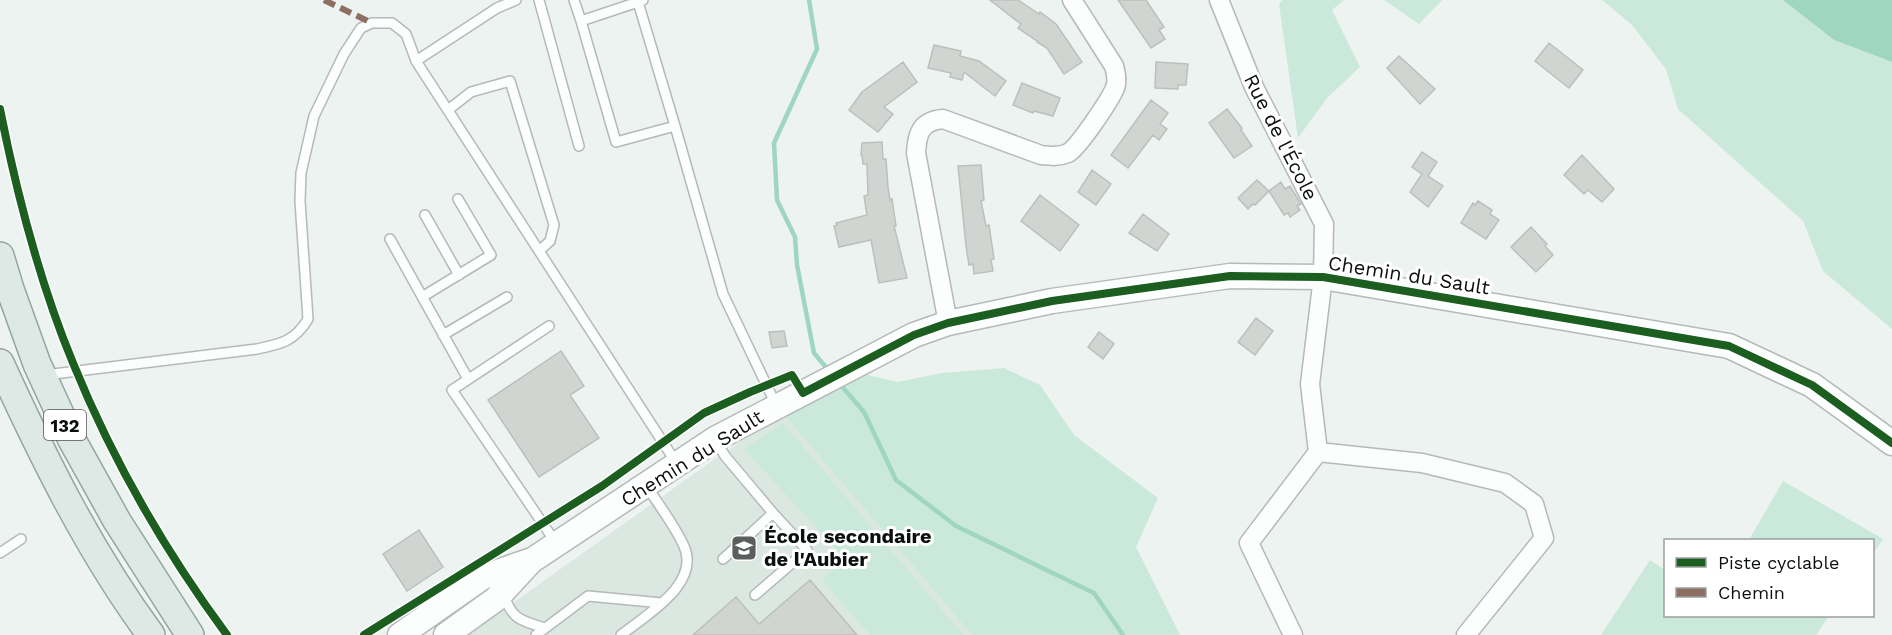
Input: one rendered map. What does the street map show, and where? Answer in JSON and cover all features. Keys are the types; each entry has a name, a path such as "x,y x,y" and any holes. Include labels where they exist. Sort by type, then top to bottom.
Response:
{"main road":[{"name":"132","path":"0,256 10,290 43,375 72,440 117,521 190,635"},
{"name":"132","path":"0,363 40,450 127,603 151,635"},
{"path":"127,603 137,635"}],"street":[{"path":"948,323 916,153 921,129 932,120 943,119 1041,155 1055,157 1070,152 1080,142 1116,87 1117,75 1114,66 1072,0"},
{"name":"Rue de l'École","path":"1219,0 1254,87 1324,225 1323,277 1310,384 1318,452"},
{"name":"Chemin du Sault","path":"446,635 501,582 715,439 914,335 948,323 1052,301 1230,276 1323,277 1729,346 1812,385 1892,442"},
{"path":"1293,635 1249,543 1318,452 1422,463 1505,483 1534,504 1544,538 1466,635"},
{"name":"Chemin du Sault","path":"400,635 483,577 501,582"}],"lane":[{"path":"416,61 497,8 516,0"},
{"path":"539,0 579,146"},
{"path":"574,0 616,142 675,126"},
{"path":"581,21 640,1 723,294 777,406"},
{"path":"43,375 256,349 283,343 300,332 308,319 300,201 301,173 314,116 344,54 361,28 372,23 392,23 406,34 416,61 677,464"},
{"path":"448,110 471,92 510,81 554,225 550,241 540,250"},
{"path":"422,297 491,255 458,199"},
{"path":"425,215 459,275"},
{"path":"390,239 468,379"},
{"path":"443,335 507,297"},
{"path":"549,326 452,390 557,544"},
{"path":"715,439 725,456 807,550 755,595"},
{"path":"621,635 672,595 682,580 686,565 684,545 646,484"},
{"path":"723,559 773,513"},
{"path":"0,553 21,539"},
{"path":"501,582 510,612 516,617 546,628"},
{"path":"536,635 588,596 662,603"}],"shaded area":[{"path":"1283,0 1344,0 1332,10 1360,67 1327,98 1298,138 1279,4"},
{"path":"1384,0 1442,0 1419,24"},
{"path":"1602,0 1783,0 1834,40 1892,62 1892,329 1823,271 1803,221 1678,109 1666,69 1632,25"},
{"path":"1783,0 1892,0 1892,62 1834,40"},
{"path":"1004,368 1040,385 1074,435 1158,498 1136,547 1180,635 972,635 782,413 863,374 898,382 942,373"},
{"name":"École secondaire de l'Aubier","path":"782,413 972,635 468,635 712,461"},
{"path":"783,423 963,635 870,635 822,580 844,558 744,449"},
{"path":"1783,481 1883,539 1874,552 1874,539 1750,539"},
{"path":"1650,560 1664,569 1664,617 1828,617 1816,635 1601,635"}],"building":[{"path":"990,0 1018,0 1039,14 1040,12 1056,24 1082,62 1064,74 1047,48 1018,28 1021,24"},
{"path":"1118,0 1146,0 1164,27 1159,30 1165,39 1151,48"},
{"path":"1549,43 1583,70 1569,88 1535,61"},
{"path":"934,45 961,51 960,56 979,61 1006,81 995,96 964,72 962,80 950,77 951,73 928,68"},
{"path":"1399,56 1435,89 1420,104 1387,68"},
{"path":"903,62 917,82 884,107 893,114 878,132 849,110 862,92"},
{"path":"1156,62 1188,64 1186,85 1178,85 1178,89 1155,88"},
{"path":"1022,83 1060,98 1053,116 1034,111 1033,113 1013,105"},
{"path":"1151,100 1168,113 1160,124 1167,129 1159,140 1153,135 1128,168 1111,155"},
{"path":"1227,109 1252,146 1234,158 1209,123"},
{"path":"882,142 883,159 886,159 888,187 896,226 894,226 907,278 879,283 871,240 839,247 834,226 837,225 836,223 867,215 864,196 868,195 867,164 863,164 862,143"},
{"path":"1422,152 1437,162 1428,176 1443,186 1428,207 1410,192 1422,174 1412,167"},
{"path":"1582,155 1614,189 1602,202 1588,190 1584,194 1564,175"},
{"path":"981,165 984,200 981,201 986,226 989,225 994,259 991,260 993,271 974,274 973,264 969,265 966,246 958,166"},
{"path":"1092,170 1111,184 1096,205 1078,192"},
{"path":"1257,180 1269,191 1248,209 1238,198"},
{"path":"1281,182 1285,189 1290,186 1301,204 1297,206 1300,210 1290,217 1288,213 1284,215 1269,191"},
{"path":"1040,195 1079,225 1060,251 1021,221"},
{"path":"1478,201 1492,210 1490,214 1499,220 1486,239 1461,223 1473,203 1475,205"},
{"path":"1143,214 1169,234 1157,251 1129,233"},
{"path":"1531,227 1547,244 1545,246 1553,255 1536,272 1511,247"},
{"path":"1256,318 1273,331 1255,355 1238,342"},
{"path":"784,331 787,346 772,348 769,332"},
{"path":"1099,332 1114,344 1103,359 1088,347"},
{"path":"561,351 584,386 570,395 599,438 539,477 488,400"},
{"path":"419,530 443,567 407,591 383,554"},
{"path":"810,580 857,635 693,635 736,597 759,624"}],"waterway":[{"path":"809,0 817,49 774,143 777,200 795,237 797,265 814,353 830,372"},
{"path":"839,383 864,412 896,480 956,526 1094,593 1123,635"}],"marked path":[{"path":"324,0 372,23"}],"cycle path":[{"path":"0,109 39,269 88,399 141,504 182,571 227,635"},
{"path":"364,635 602,486 704,413 750,392 792,375 803,393 914,335 948,323 1052,301 1230,276 1323,277 1729,346 1812,385 1892,443"}],"place":[{"name":"École secondaire de l'Aubier","path":"744,548"}]}
